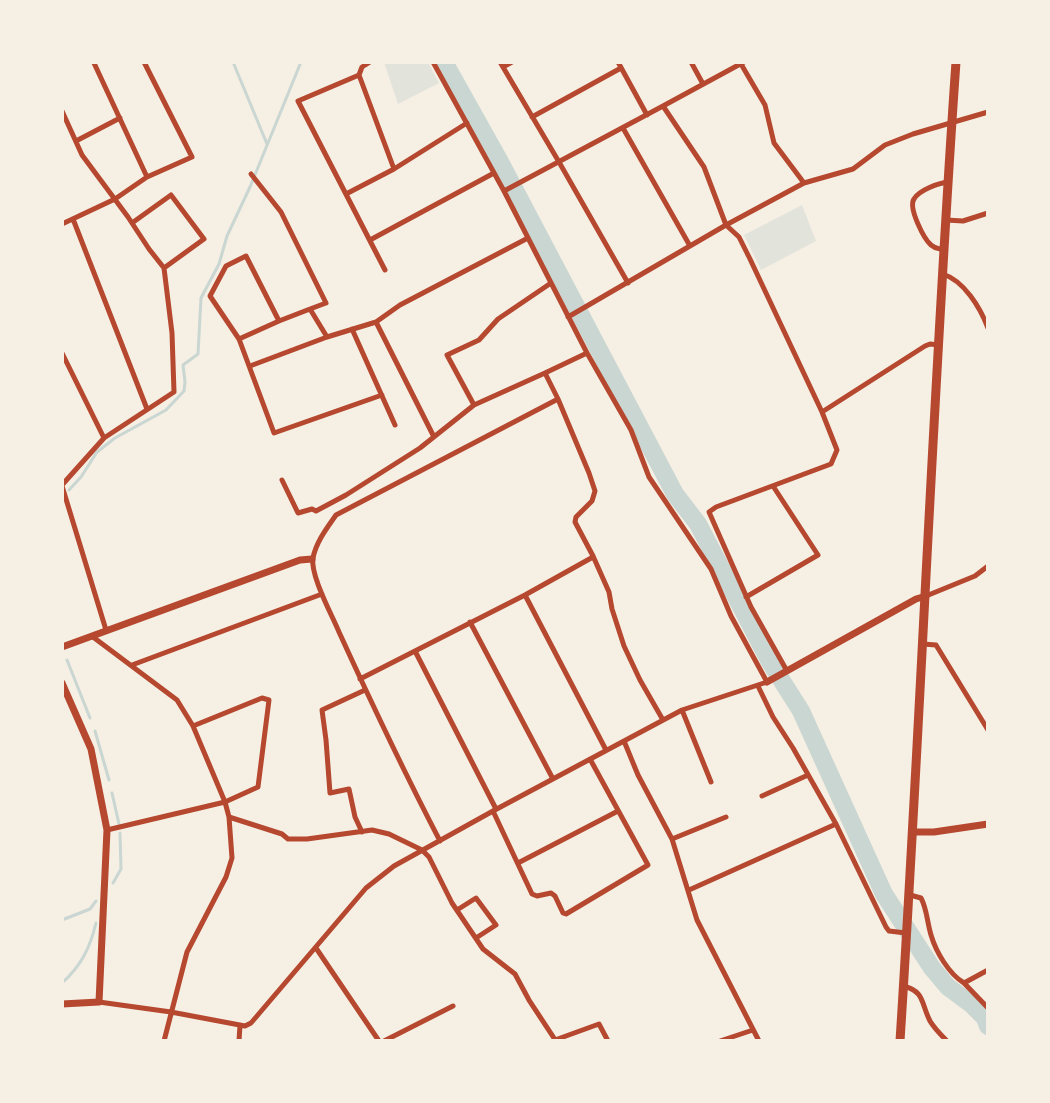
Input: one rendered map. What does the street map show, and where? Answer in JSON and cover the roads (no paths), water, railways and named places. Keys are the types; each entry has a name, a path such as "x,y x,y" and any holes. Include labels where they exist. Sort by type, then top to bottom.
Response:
{"highway":[{"path":"900,1041 956,62"}],"street":[{"path":"62,224 115,199 147,177 192,157 144,62"},
{"path":"370,62 362,67 359,75 394,169"},
{"path":"433,62 631,430 649,477 711,569 731,616 767,682"},
{"path":"512,62 501,65 628,283"},
{"path":"691,62 703,84"},
{"path":"94,63 147,177"},
{"path":"504,191 743,63 765,105 774,143 804,183"},
{"path":"532,117 620,65 647,115"},
{"path":"359,75 298,101 385,270"},
{"path":"663,106 704,167 726,225 739,237 837,450 831,464 709,512 746,597 787,671"},
{"path":"62,111 82,155 164,268 172,333 174,392 104,438 62,486 106,630"},
{"path":"568,317 804,183 853,169 885,145 913,134 988,112"},
{"path":"76,141 120,118"},
{"path":"346,194 394,169 467,123"},
{"path":"623,128 690,246"},
{"path":"370,240 494,173"},
{"path":"239,339 326,303 281,212 251,174"},
{"path":"944,250 928,243 912,207 916,196 939,183 948,182"},
{"path":"132,223 171,195 204,239 164,268"},
{"path":"946,220 963,221 988,213"},
{"path":"73,219 147,409"},
{"path":"250,366 376,322 400,305 528,238"},
{"path":"279,321 246,256 226,266 210,296 239,339 274,433 382,395"},
{"path":"943,274 959,282 984,317 988,328"},
{"path":"474,405 447,355 479,340 498,319 551,283"},
{"path":"310,309 327,337"},
{"path":"376,322 434,437"},
{"path":"352,329 395,425"},
{"path":"822,412 925,346 939,345"},
{"path":"62,353 104,438"},
{"path":"282,480 298,513 312,509 316,511 420,448 474,405 587,353"},
{"path":"545,373 595,491 592,501 575,522 609,592 624,646 663,720"},
{"path":"440,841 360,679 322,594 312,559 336,515 558,399"},
{"path":"746,597 818,555 773,486"},
{"path":"360,679 525,595 593,556"},
{"path":"65,646 300,560 312,559"},
{"path":"62,1004 99,1002 245,1026 251,1023 373,881 422,850 682,710 767,682 916,599 975,576 988,566"},
{"path":"132,665 322,594"},
{"path":"525,595 606,750"},
{"path":"470,622 553,779"},
{"path":"92,636 177,700 193,726 229,817 232,858 226,877 187,952 164,1041"},
{"path":"923,644 936,645 988,730"},
{"path":"415,651 495,810 532,894 551,893 566,914 648,865 590,759"},
{"path":"62,683 91,749 107,830 99,1002"},
{"path":"758,686 836,824 886,927 889,931 907,933"},
{"path":"362,832 349,789 330,793 322,710 365,690"},
{"path":"107,830 225,802 258,787 269,700 262,698 193,726"},
{"path":"682,710 711,782"},
{"path":"624,741 672,839 697,920 759,1041"},
{"path":"762,796 808,775"},
{"path":"518,863 618,811"},
{"path":"229,817 282,834 288,839 372,830 389,834 422,850 483,949 515,974 556,1040 599,1024 608,1041"},
{"path":"672,839 726,817"},
{"path":"689,890 836,824"},
{"path":"913,832 988,824"},
{"path":"909,895 921,898 932,937 955,977 988,1008"},
{"path":"457,910 476,898 496,925 476,938"},
{"path":"316,948 382,1041 453,1006"},
{"path":"964,983 988,970"},
{"path":"903,986 914,988 919,993 931,1023 947,1041"},
{"path":"239,1041 240,1025"},
{"path":"720,1041 753,1030"}],"waterway":[{"path":"233,62 267,144"},
{"path":"69,490 97,452 115,438 166,410 184,391 183,365 198,354 201,298 219,264 227,236 301,62"},
{"path":"444,62 675,494 698,524 770,662 801,711 884,894 932,968 948,987 985,1018 988,1026"},
{"path":"67,660 90,718"},
{"path":"95,731 109,780"},
{"path":"112,793 119,824"},
{"path":"113,883 121,869 120,833"},
{"path":"62,920 90,909 96,901"},
{"path":"62,983 84,956 96,923"}]}
